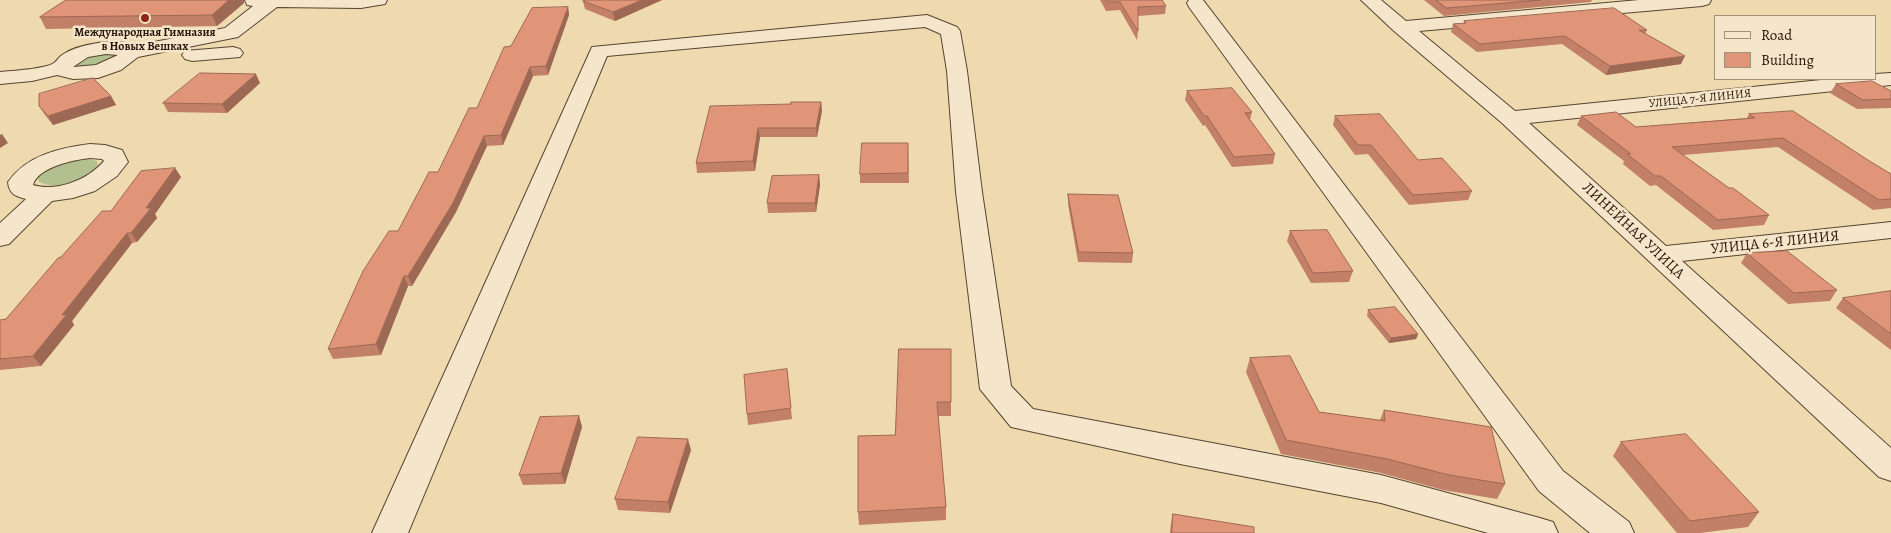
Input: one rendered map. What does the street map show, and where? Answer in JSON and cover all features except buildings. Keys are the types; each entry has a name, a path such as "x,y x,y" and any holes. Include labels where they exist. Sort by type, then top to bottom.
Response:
{"street":[{"path":"248,0 271,2 378,0"},
{"name":"ЛИНЕЙНАЯ УЛИЦА","path":"1370,0 1510,118 1658,255 1876,439 1891,468"},
{"path":"1401,27 1702,0"},
{"path":"0,78 32,75 62,68 65,72 85,74 111,67 128,55 231,33 271,2"},
{"path":"1196,3 1551,481 1616,533"},
{"path":"390,533 599,51 927,21 950,31 957,71 969,192 996,389 1023,419 1381,489 1540,533"},
{"path":"128,55 233,53"},
{"name":"УЛИЦА 7-Я ЛИНИЯ","path":"1510,118 1891,79"},
{"path":"0,238 45,194"},
{"name":"УЛИЦА 6-Я ЛИНИЯ","path":"1658,255 1891,230"}],"green space":[{"path":"116,53 118,55 106,65 76,68 73,66 75,63 94,54"},
{"path":"82,158 97,161 98,166 87,177 71,183 54,186 39,182 38,178 47,170 58,164"}],"place":[{"name":"Международная Гимназия в Новых Вешках","path":"145,18"}]}
